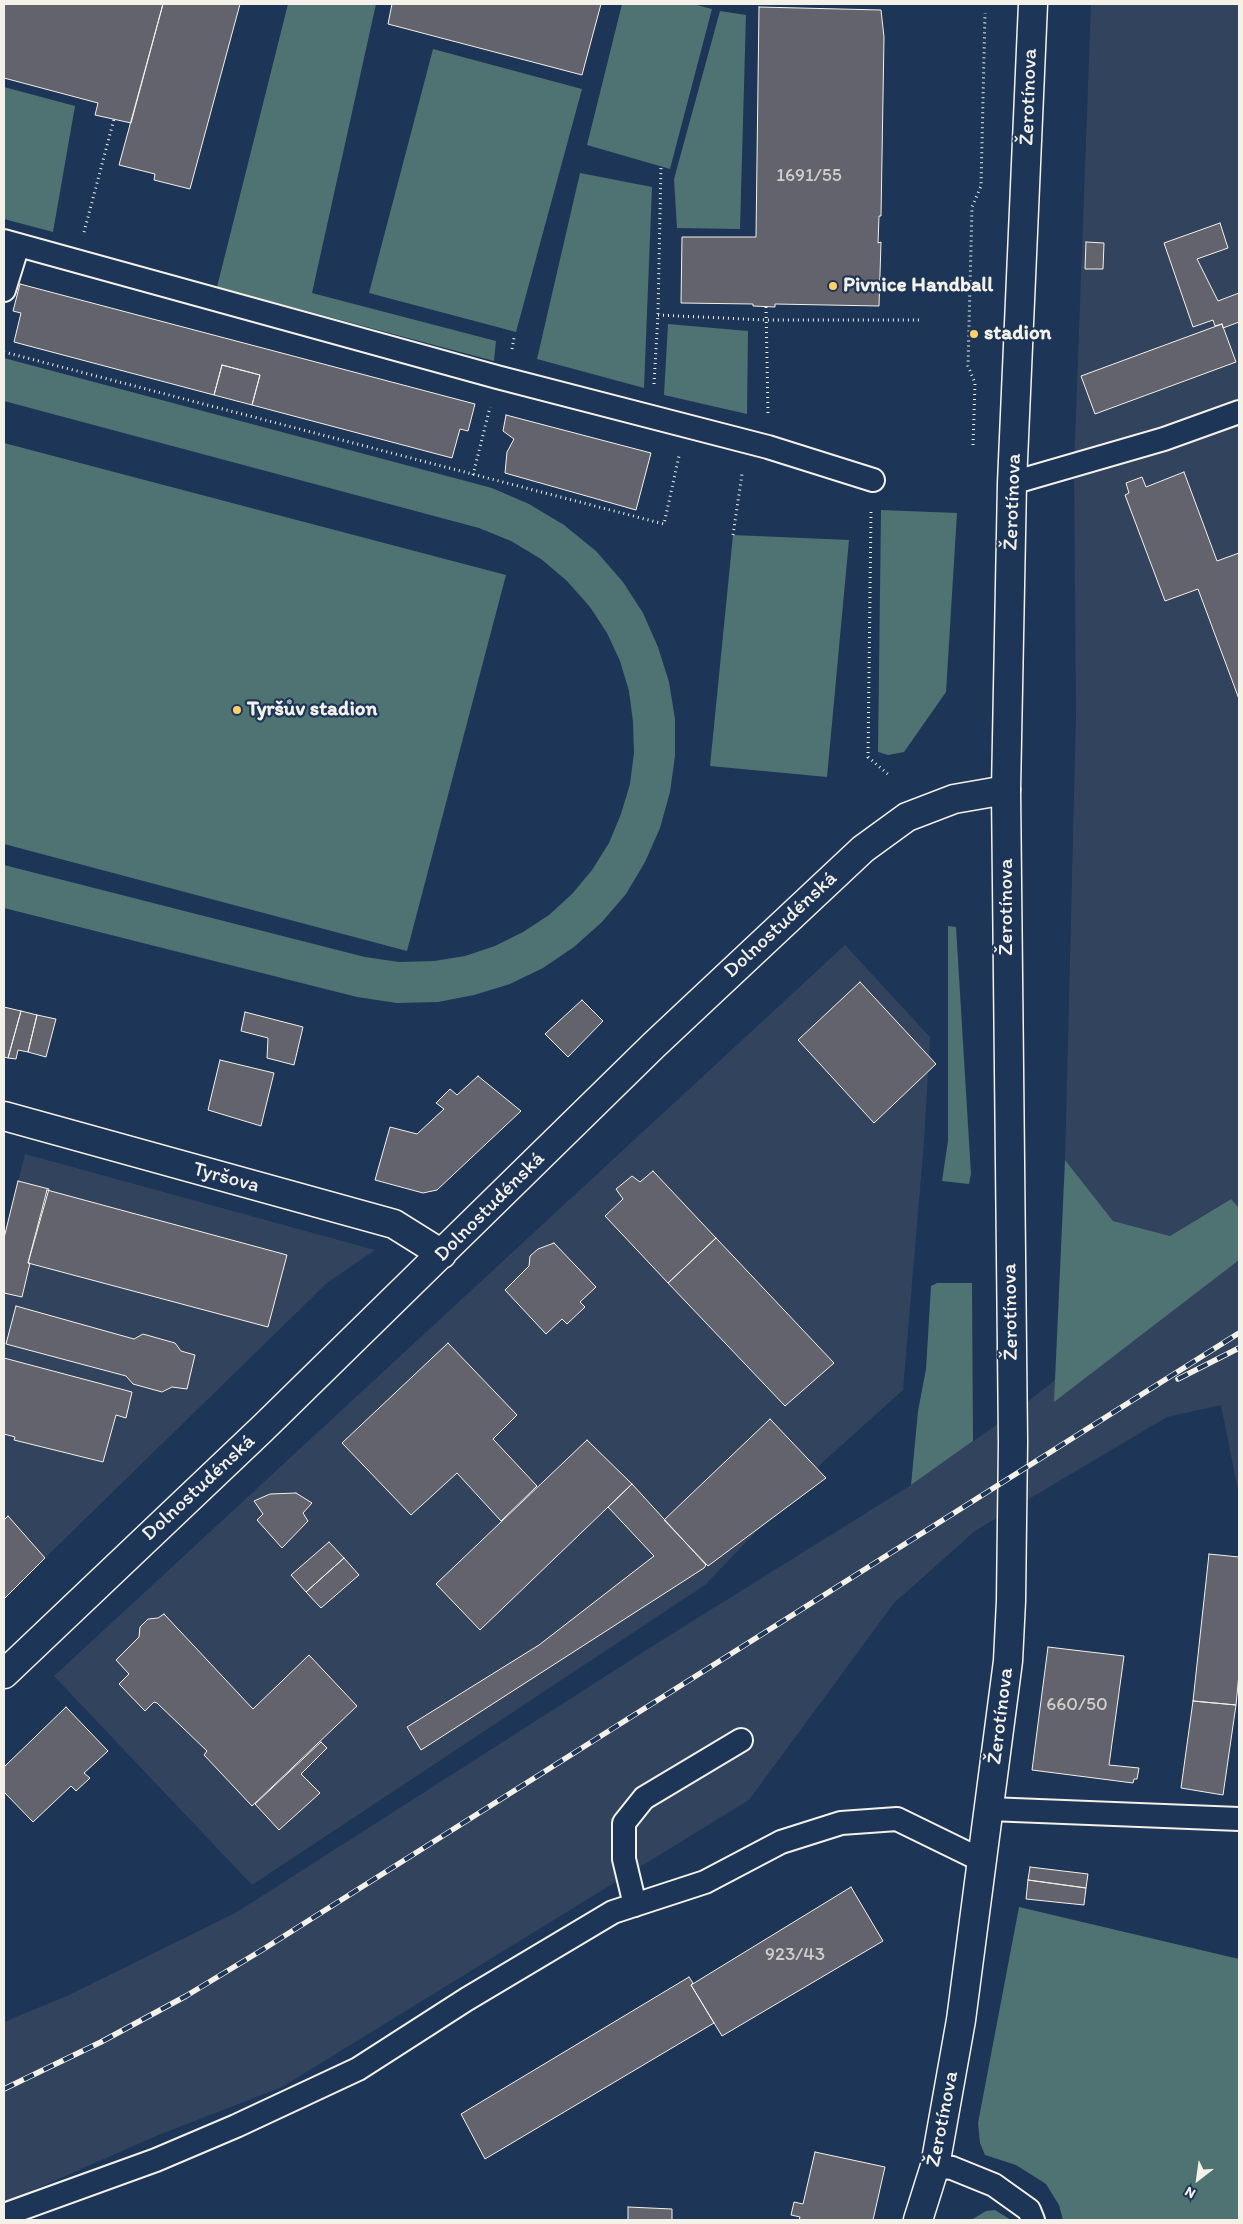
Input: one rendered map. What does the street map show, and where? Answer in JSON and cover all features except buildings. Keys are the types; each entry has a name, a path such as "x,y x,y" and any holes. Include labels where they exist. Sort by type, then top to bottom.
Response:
{"street":[{"name":"Žerotínova","path":"918,2220 935,2166 961,2020 1008,1661 1012,1601 1013,1442 1006,790 1012,482 1033,4"},
{"name":"Dolnostudénská","path":"4,1674 442,1254 654,1045 863,848 906,817 954,799 1006,790"},
{"name":"Tyršova","path":"4,1116 394,1224 442,1254"}],"lane":[{"path":"4,290 11,243 497,377 768,447 873,480"},
{"path":"1012,482 1164,439 1239,412"},
{"path":"635,1905 624,1859 624,1822 644,1798 741,1740"},
{"path":"989,1809 1239,1819"},
{"path":"4,2215 156,2160 236,2126 358,2068 467,1999 613,1912 706,1882 781,1842 841,1823 897,1819 981,1860"},
{"path":"935,2166 952,2168 994,2185 1029,2210 1033,2220"}],"path":[{"path":"973,445 975,383 968,366 972,207 980,186 985,14"},
{"path":"76,261 114,119"},
{"path":"652,417 658,315 661,166"},
{"path":"766,307 768,447"},
{"path":"658,315 766,320 922,320"},
{"path":"4,352 664,524 687,426"},
{"path":"473,475 497,377"},
{"path":"733,535 746,441"},
{"path":"873,480 868,757 890,776"}],"shaded area":[{"path":"1091,4 1239,4 1239,1208 1230,1199 1170,1236 1113,1221 1065,1160 1076,716 1074,467"},
{"path":"845,945 930,1037 924,1142 903,1390 823,1462 705,1585 252,1885 54,1676"},
{"path":"25,1154 375,1250 327,1283 4,1598 4,1238"},
{"path":"1232,1237 1239,1246 1239,1495 1221,1405 1167,1417 975,1531 894,1603 749,1800 282,2087 156,2136 4,2203 4,2022 69,1995 237,1912 659,1642 911,1485 1019,1409"}],"green space":[{"path":"288,4 376,4 312,293 496,341 494,361 217,287"},
{"path":"622,4 693,4 712,9 670,169 587,145"},
{"path":"720,11 746,15 740,229 677,228 674,179"},
{"path":"433,49 582,89 516,332 369,293"},
{"path":"4,87 75,106 53,232 4,219"},
{"path":"580,173 652,187 644,388 537,359"},
{"path":"668,324 748,331 747,414 664,395"},
{"path":"4,358 492,488 529,504 564,525 596,551 623,582 643,613 658,647 669,682 675,719 675,756 670,792 660,828 645,862 626,894 602,922 574,947 543,968 510,984 474,995 438,1002 397,1003 357,997 4,908 4,865 365,957 399,962 434,961 465,956 495,946 523,932 549,915 572,894 592,870 609,843 621,814 630,784 634,753 629,691 620,661 607,633 590,607 567,581 541,559 511,541 479,528 4,401"},
{"name":"Tyršův stadion","path":"4,443 506,575 407,951 4,844"},
{"path":"881,510 957,513 946,692 904,752 888,755 878,752"},
{"path":"733,535 849,540 827,777 710,766"},
{"path":"948,926 956,927 971,1174 969,1184 942,1181 948,1141"},
{"path":"1065,1160 1113,1221 1170,1236 1231,1199 1239,1208 1239,1260 1054,1402"},
{"path":"937,1283 972,1283 973,1441 911,1485 918,1411 926,1369 931,1286"},
{"path":"1019,1907 1239,1959 1239,2220 1063,2220 1059,2205 1046,2184 1016,2165 985,2155 980,2143 978,2123"},
{"path":"995,2210 1011,2220 971,2220 986,2211"}],"railway":[{"path":"4,2089 101,2042 186,1996 262,1950 1239,1333"},
{"path":"1178,1379 1239,1348"}],"place":[{"name":"Pivnice Handball","path":"833,286"},
{"name":"stadion","path":"974,334"},
{"name":"Tyršův stadion","path":"237,710"}]}
